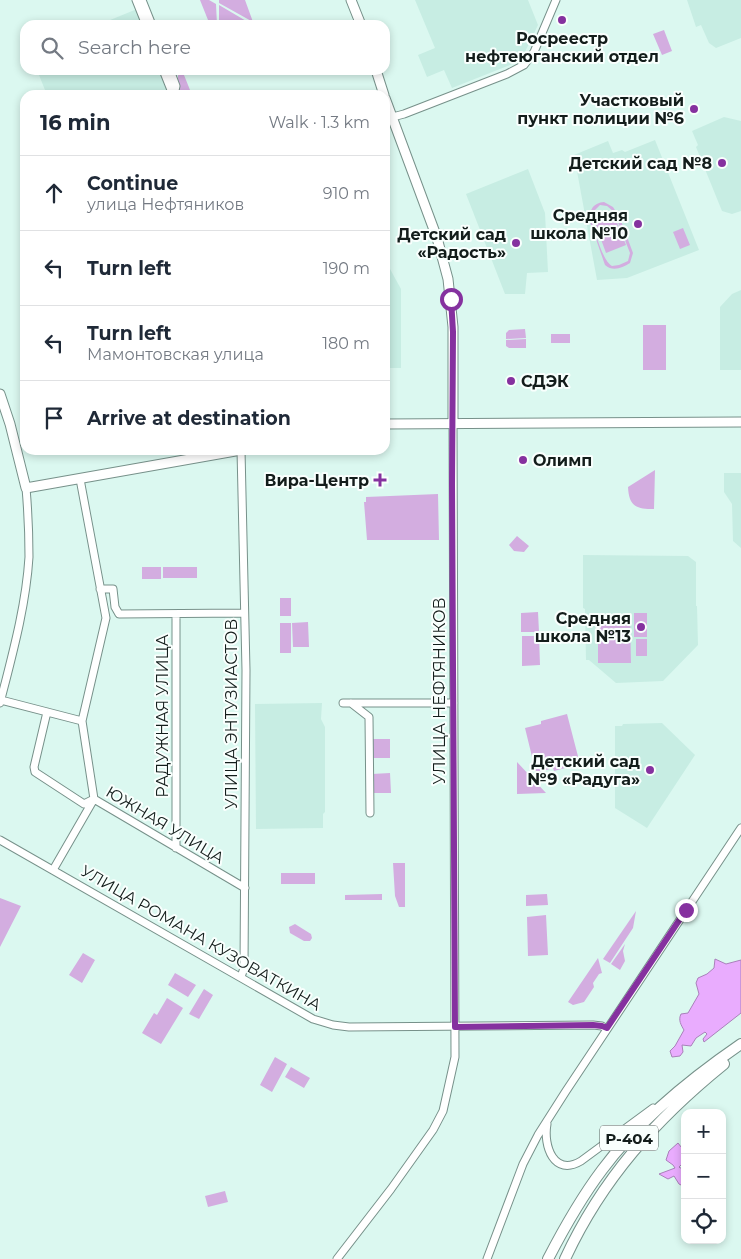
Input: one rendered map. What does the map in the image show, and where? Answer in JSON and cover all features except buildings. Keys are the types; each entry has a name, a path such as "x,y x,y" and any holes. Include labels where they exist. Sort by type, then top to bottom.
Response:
{"highway":[{"name":"Р-404","path":"548,1259 575,1210 614,1154 646,1121 697,1076 741,1044"},
{"name":"Р-404","path":"565,1259 587,1216 631,1153 677,1105 741,1050"}],"main road":[{"path":"351,0 359,20"},
{"name":"УЛИЦА НЕФТЯНИКОВ","path":"377,75 382,90"},
{"name":"УЛИЦА НЕФТЯНИКОВ","path":"390,123 437,238 448,279 453,321 452,423"},
{"path":"0,394 10,424 26,488 214,455"},
{"path":"390,424 741,422"}],"street":[{"path":"136,0 144,20"},
{"path":"142,0 150,20"},
{"path":"390,118 404,114 494,79 524,65 534,52 556,0"},
{"path":"165,75 172,90"},
{"path":"172,75 176,86 175,90"},
{"name":"УЛИЦА НЕФТЯНИКОВ","path":"337,1259 420,1150 443,1111 455,1057 452,423"},
{"name":"УЛИЦА ЭНТУЗИАСТОВ","path":"240,977 244,968 246,670 241,455"},
{"name":"ЮЖНАЯ УЛИЦА","path":"80,480 106,618 82,721 94,799 245,888"},
{"path":"26,488 29,535 27,575 17,634 0,702 82,721"},
{"path":"100,589 113,589 119,614 244,613"},
{"name":"РАДУЖНАЯ УЛИЦА","path":"176,614 176,848"},
{"path":"370,814 369,717 347,703 454,703"},
{"path":"47,712 34,767 35,772 84,804 94,799"},
{"path":"53,870 94,799"},
{"path":"487,1259 523,1164 551,1114 741,828"},
{"name":"УЛИЦА РОМАНА КУЗОВАТКИНА","path":"0,840 313,1019 333,1026 593,1025 607,1028"},
{"path":"551,1114 546,1132 549,1152 561,1164 574,1165 697,1076"}],"shaded area":[{"path":"200,0 209,0 216,4 217,20 208,20"},
{"path":"219,0 245,0 252,20 249,20 219,3"},
{"path":"415,0 528,0 538,25 523,56 510,65 452,88 444,70 427,77 418,55 435,48"},
{"path":"687,0 741,0 741,38 716,48 709,43 701,25 696,27"},
{"path":"219,5 244,20 219,20"},
{"path":"137,9 141,20 110,20"},
{"path":"664,30 672,51 662,55 653,34"},
{"path":"39,75 162,75 168,90 45,90"},
{"path":"178,75 184,75 190,90 176,90"},
{"name":"Детский сад №8","path":"724,117 741,121 741,211 732,214 722,211 696,147 698,145 692,131"},
{"name":"Средняя школа №10","path":"655,140 699,250 627,278 597,280 574,155 608,141 613,153 622,150 625,152"},
{"name":"Детский сад «Радость»","path":"528,169 545,213 548,272 527,273 525,294 505,294 466,194"},
{"path":"604,202 613,207 620,218 633,253 630,263 621,268 614,269 605,265 590,222 592,208","holes":["600,205 607,206 614,212 630,253 628,261 619,265 612,266 608,263 595,232 593,212"]},
{"path":"614,215 626,245 606,253 595,223"},
{"path":"683,228 690,245 680,249 673,232"},
{"path":"390,269 401,289 401,368 390,368"},
{"path":"741,290 741,370 720,370 720,307 732,294"},
{"path":"643,325 666,325 666,370 643,370"},
{"path":"525,329 526,338 506,339 506,333 509,330"},
{"path":"551,334 570,334 570,343 551,343"},
{"path":"526,339 526,348 509,348 506,346 506,340"},
{"path":"655,470 654,509 635,506 630,499 628,487"},
{"path":"724,473 741,473 741,548 733,541 732,504 724,492"},
{"path":"438,494 439,540 367,540 364,502 366,502 366,497"},
{"path":"517,536 529,546 524,552 514,551 509,545"},
{"name":"Средняя школа №13","path":"583,555 688,556 696,562 698,645 663,681 616,683 589,660 586,660 585,609 583,608"},
{"path":"142,567 161,567 161,579 142,579"},
{"path":"163,567 197,567 197,578 163,578"},
{"path":"280,598 291,598 291,616 280,616"},
{"path":"538,612 539,632 521,632 521,613"},
{"path":"634,613 647,613 647,637 634,637"},
{"path":"598,615 630,615 631,663 598,663"},
{"path":"308,622 309,647 293,647 292,623"},
{"path":"280,623 291,623 291,653 280,653"},
{"path":"522,636 539,636 540,665 522,666"},
{"path":"636,639 647,639 647,656 636,656"},
{"path":"322,703 321,719 325,727 325,812 323,814 323,828 256,829 255,704"},
{"path":"567,714 580,764 554,771 553,768 536,773 525,728 541,724 541,721"},
{"name":"Детский сад №9 «Радуга»","path":"662,723 695,755 647,828 615,808 615,726"},
{"path":"372,739 390,739 390,758 372,758"},
{"path":"517,762 546,793 517,794"},
{"path":"390,773 391,793 373,793 372,774"},
{"path":"393,863 405,863 405,907 399,907 395,896"},
{"path":"281,873 315,873 315,884 281,884"},
{"path":"382,894 382,900 345,900 345,895"},
{"path":"547,894 548,905 526,906 526,895"},
{"path":"0,898 21,906 0,947"},
{"path":"636,911 633,928 610,963 603,959"},
{"path":"546,915 548,955 528,956 527,917"},
{"path":"295,924 311,934 312,938 310,941 304,941 290,933 289,927"},
{"path":"625,944 623,951 625,961 620,970 611,964"},
{"path":"83,953 95,960 82,983 69,975"},
{"path":"598,958 602,973 599,974 593,983 594,987 584,1002 573,1005 568,1002"},
{"path":"715,959 726,964 741,960 741,1013 704,1042 703,1039 707,1034 705,1032 696,1038 691,1046 682,1045 683,1052 680,1056 672,1057 670,1051 684,1030 680,1016 681,1014 688,1013 699,994 696,983 698,978 714,968"},
{"path":"175,973 196,985 188,997 168,985"},
{"path":"204,989 213,995 199,1019 189,1014"},
{"path":"167,998 183,1008 161,1044 142,1033 154,1013 157,1015"},
{"path":"275,1057 287,1064 272,1092 260,1085"},
{"path":"291,1067 310,1078 304,1088 285,1077"},
{"path":"678,1143 681,1147 681,1165 679,1167 681,1168 681,1185 674,1176 668,1179 659,1174 675,1168 666,1160 669,1151"},
{"path":"225,1191 228,1202 208,1207 205,1196"}],"place":[{"name":"Росреестр нефтеюганский отдел","path":"562,20"},
{"name":"Участковый пункт полиции №6","path":"694,109"},
{"name":"Детский сад №8","path":"722,163"},
{"name":"Средняя школа №10","path":"638,224"},
{"name":"Детский сад «Радость»","path":"516,243"},
{"name":"СДЭК","path":"511,381"},
{"name":"Олимп","path":"523,460"},
{"name":"Вира-Центр","path":"380,480"},
{"name":"Средняя школа №13","path":"641,627"},
{"name":"Детский сад №9 «Радуга»","path":"650,770"}],"route":[{"path":"451,299 453,332 455,1027 593,1025 607,1028 686,910"}]}
